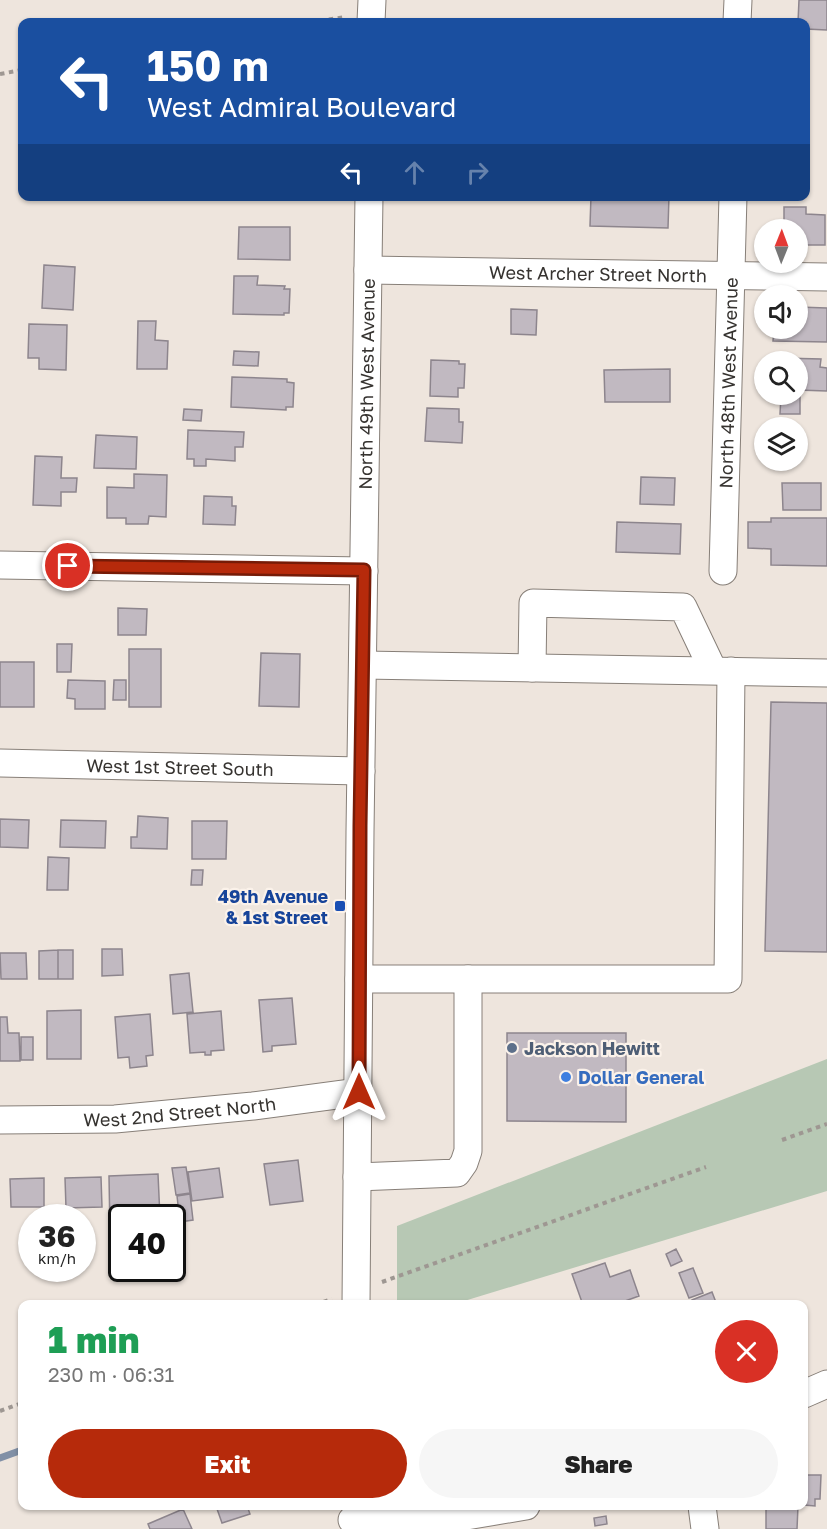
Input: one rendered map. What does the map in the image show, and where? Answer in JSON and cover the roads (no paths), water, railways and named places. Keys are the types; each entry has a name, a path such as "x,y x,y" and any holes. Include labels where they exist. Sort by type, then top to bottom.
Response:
{"street":[{"path":"737,18 738,0"},
{"name":"North 49th West Avenue","path":"356,1298 369,201"},
{"name":"North 48th West Avenue","path":"723,571 733,201"},
{"name":"West Archer Street North","path":"368,270 827,277"},
{"path":"0,565 364,570"},
{"path":"359,979 728,979 722,670 683,607 533,603 532,668"},
{"path":"363,665 827,673"},
{"name":"West 1st Street South","path":"0,763 361,771"},
{"path":"357,1177 457,1173 464,1163 468,1151 468,979"},
{"name":"West 2nd Street North","path":"0,1120 115,1119 253,1106 359,1092"},
{"path":"808,1392 827,1384"},
{"path":"352,1518 495,1520 517,1510"},
{"path":"703,1510 705,1529"}],"waterway":[{"path":"0,1458 18,1451"}],"place":[{"name":"49th Avenue & 1st Street","path":"340,906"},
{"name":"Jackson Hewitt","path":"512,1048"},
{"name":"Dollar General","path":"566,1077"}]}
